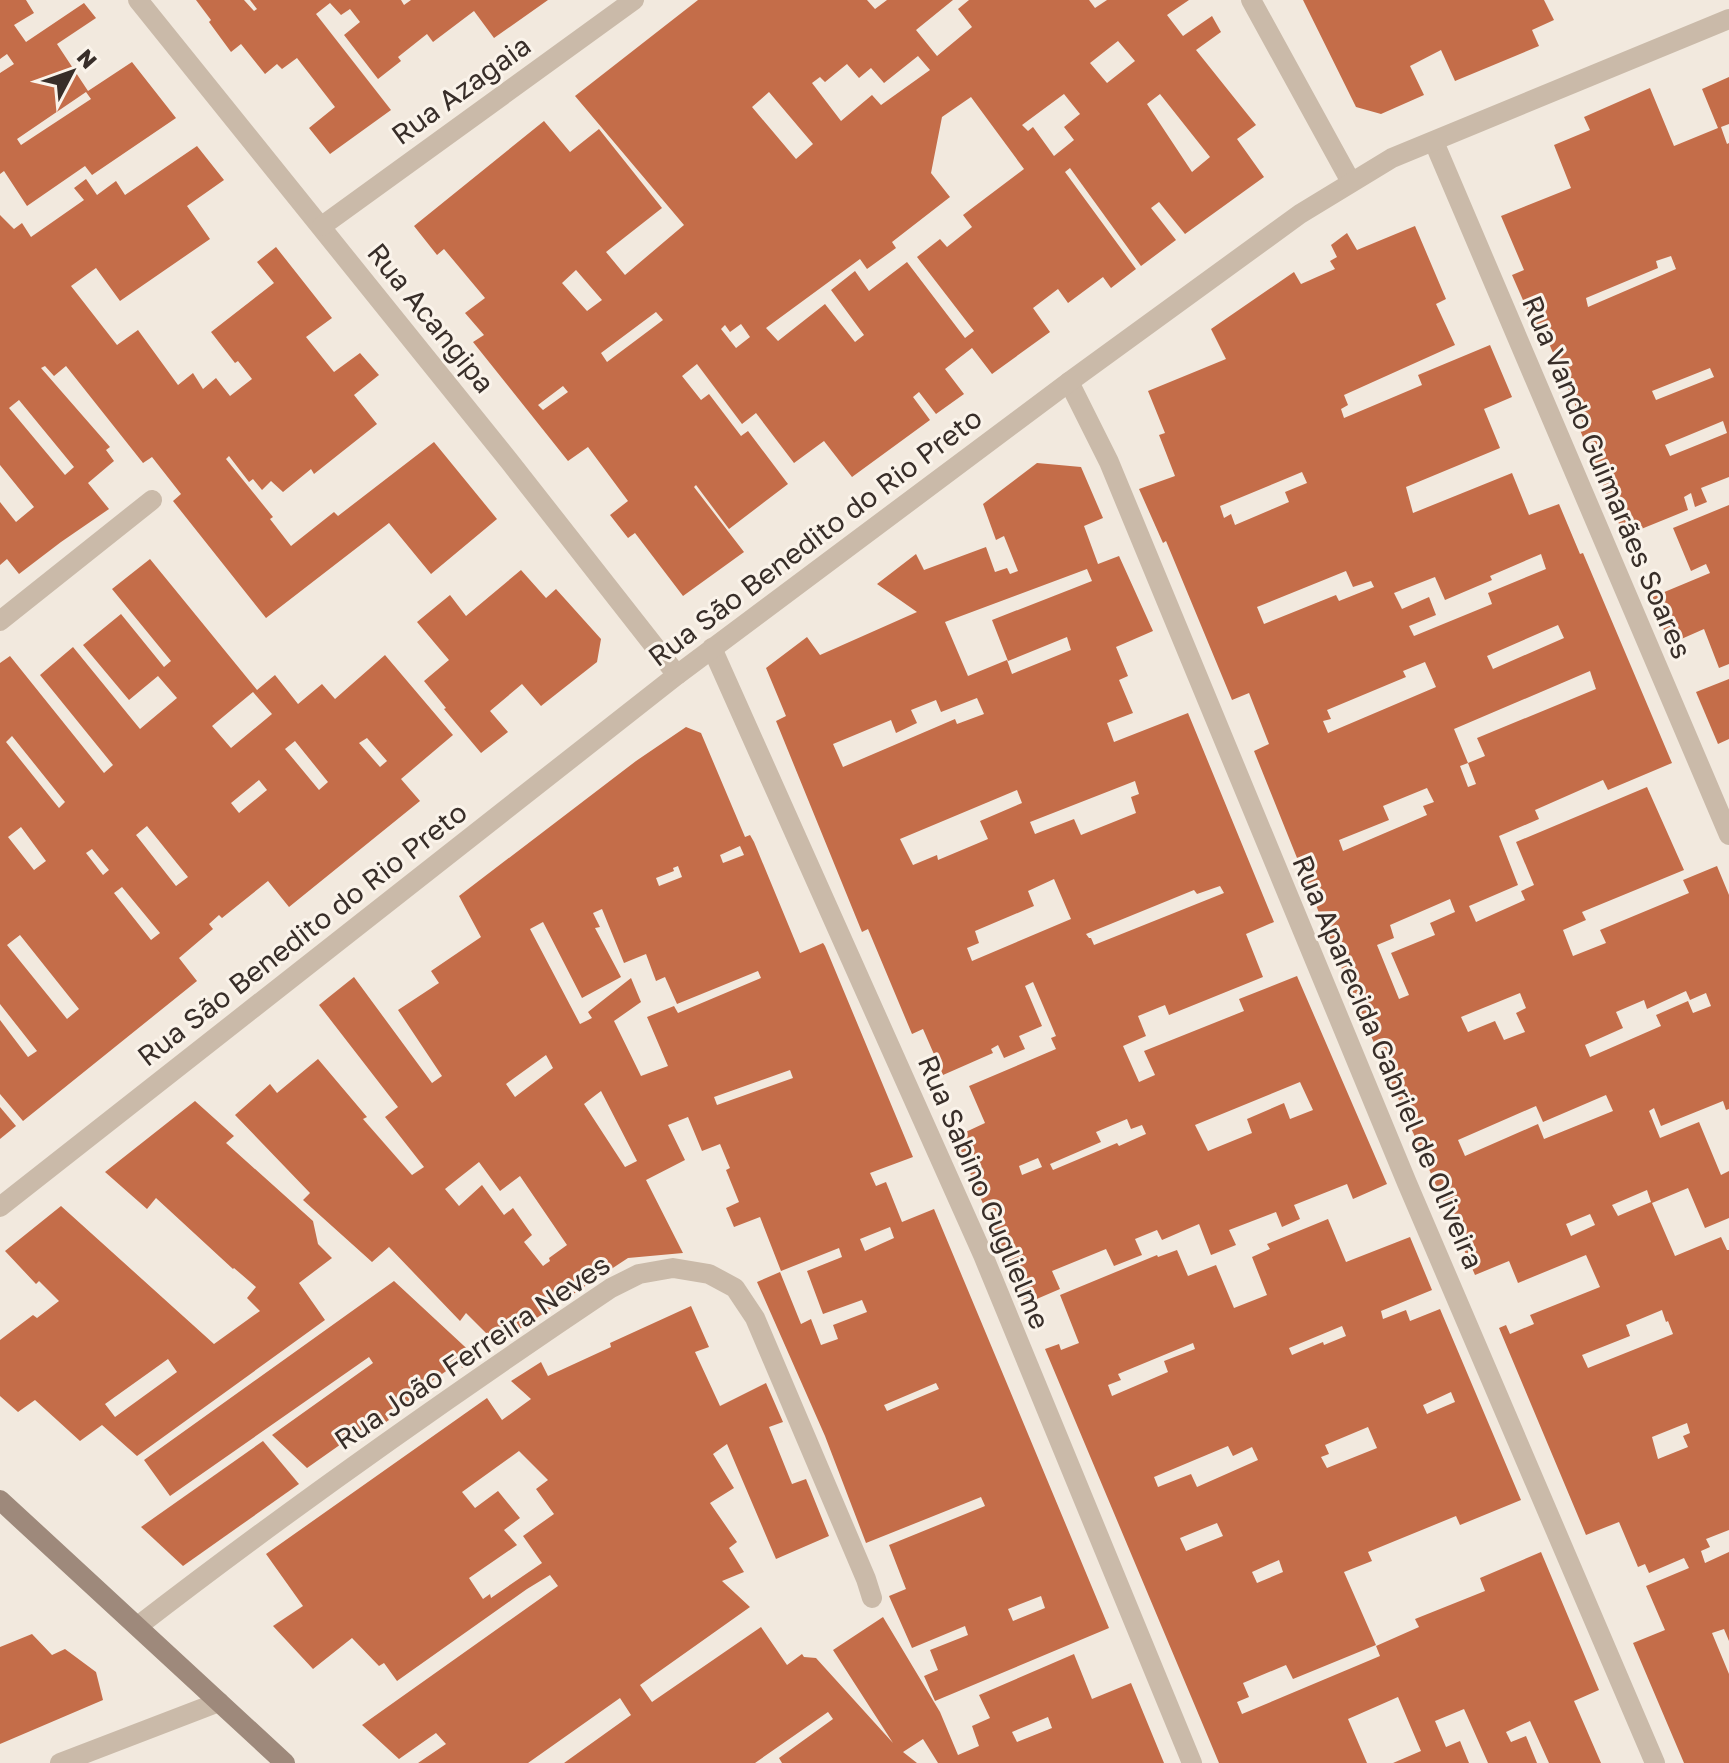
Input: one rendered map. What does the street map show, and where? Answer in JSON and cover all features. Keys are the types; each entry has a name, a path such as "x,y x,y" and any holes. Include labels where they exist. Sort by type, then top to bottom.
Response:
{"main road":[{"path":"0,1500 285,1763"}],"street":[{"name":"Rua Acangipa","path":"138,0 322,226 677,675"},
{"name":"Rua Azagaia","path":"322,226 634,0"},
{"path":"1251,0 1351,182"},
{"name":"Rua São Benedito do Rio Preto","path":"0,1207 712,648 1300,214 1392,158 1729,19"},
{"name":"Rua Vando Guimarães Soares","path":"1434,142 1729,835"},
{"name":"Rua Aparecida Gabriel de Oliveira","path":"1069,382 1109,462 1407,1183 1655,1763"},
{"path":"0,621 152,500"},
{"name":"Rua Sabino Guglielme","path":"712,648 983,1255 1192,1763"},
{"name":"Rua João Ferreira Neves","path":"138,1626 341,1474 599,1296 639,1274 673,1268 709,1274 735,1288 755,1318 872,1598"},
{"path":"60,1763 219,1702"}],"building":[{"path":"0,0 26,0 34,13 14,25 26,42 84,3 96,18 57,44 88,91 132,62 176,118 92,175 85,166 27,206 4,171 0,174 0,73 14,64 7,54 0,59","holes":["86,92 91,99 21,145 17,139"]},
{"path":"196,0 244,0 254,11 257,9 250,0 401,0 404,5 411,0 548,0 494,38 474,11 433,42 427,34 398,57 401,61 378,79 344,35 360,22 350,9 341,15 330,3 316,14 391,110 330,154 309,128 335,107 297,58 282,69 277,64 265,74 241,44 231,52"},
{"path":"698,0 867,0 875,9 887,0 953,0 916,30 937,56 972,27 958,9 969,0 1089,0 1095,8 1107,0 1189,0 1167,15 1183,36 1212,16 1221,32 1196,50 1256,125 1237,139 1264,177 1185,234 1159,202 1151,208 1176,240 1141,266 1070,168 1065,172 1136,269 1111,288 1103,277 1068,303 1058,289 1033,308 1050,332 992,374 972,348 945,369 964,394 936,414 919,392 913,397 930,420 852,477 824,441 794,463 756,413 742,424 697,364 682,376 701,400 709,394 741,436 748,431 788,484 729,529 696,485 694,487 744,552 683,596 635,533 628,538 610,515 628,501 588,447 568,461 473,342 484,335 465,313 485,298 444,249 437,255 414,226 544,121 570,152 599,129 662,208 606,252 625,275 684,225 575,96","holes":["1118,41 1135,61 1107,83 1090,63","918,56 930,70 881,105 872,95 841,121 812,83 820,77 825,82 847,64 859,78 871,68 884,83","769,92 813,144 796,159 752,107","1064,94 1080,114 1064,127 1074,140 1054,156 1033,127 1028,131 1022,125","1160,94 1210,157 1192,172 1147,104","971,97 1024,169 963,215 972,227 947,247 940,239 917,257 974,331 965,338 907,262 869,291 855,271 831,290 864,335 855,342 825,304 778,341 766,328 860,259 867,269 896,248 892,242 950,197 931,173 942,117","576,270 602,300 587,311 562,283","656,312 663,320 607,362 601,353","741,324 750,337 736,348 721,329 725,325 730,332","563,386 568,392 543,410 538,405"]},
{"path":"1303,0 1544,0 1554,20 1532,30 1539,46 1455,81 1441,50 1410,66 1424,95 1381,114 1356,107"},
{"path":"1729,77 1729,124 1721,127 1729,143 1729,477 1701,488 1707,502 1695,507 1691,493 1684,497 1688,510 1624,536 1580,430 1585,428 1542,327 1536,330 1512,275 1524,270 1501,216 1571,188 1554,145 1590,130 1584,117 1650,88 1674,146 1718,128 1702,89","holes":["1671,256 1676,269 1588,307 1586,298 1658,268 1656,261","1710,368 1714,377 1656,400 1652,391","1723,421 1727,433 1670,456 1665,445"]},
{"path":"197,146 224,180 187,206 210,239 120,301 96,268 71,286 117,345 138,330 178,385 193,373 203,389 216,378 230,396 252,379 211,332 274,283 257,262 276,247 332,318 306,337 334,372 360,353 379,375 354,395 377,424 314,474 311,469 283,492 271,481 262,490 253,479 249,482 229,456 226,459 273,517 270,519 291,546 334,512 338,516 434,442 497,519 431,574 389,523 266,618 173,501 181,494 152,457 143,463 66,366 54,376 45,366 41,368 110,447 106,450 114,461 88,483 109,509 19,574 7,559 0,565 0,502 16,522 34,507 0,465 0,215 14,229 22,223 31,237 84,200 74,188 86,179 97,195 116,181 125,195","holes":["19,400 74,467 65,475 9,408"]},
{"path":"1415,226 1446,299 1436,304 1455,345 1344,395 1348,405 1341,409 1344,418 1422,385 1418,375 1490,345 1512,397 1484,409 1500,448 1406,487 1413,513 1512,473 1529,515 1559,504 1580,554 1583,553 1672,763 1608,790 1603,780 1535,810 1539,819 1499,836 1518,885 1469,906 1476,922 1525,900 1521,891 1534,885 1516,842 1647,787 1684,870 1582,912 1586,920 1563,930 1573,956 1606,943 1600,930 1689,893 1683,880 1717,866 1729,895 1729,1109 1726,1110 1723,1101 1661,1126 1654,1108 1649,1111 1660,1138 1699,1122 1721,1175 1729,1171 1729,1218 1705,1228 1688,1188 1652,1203 1675,1256 1721,1237 1729,1250 1729,1530 1706,1539 1710,1547 1701,1551 1705,1563 1729,1552 1729,1641 1724,1629 1712,1633 1729,1674 1729,1763 1684,1763 1633,1643 1665,1630 1646,1586 1689,1568 1684,1558 1649,1573 1645,1564 1638,1567 1619,1522 1586,1535 1499,1328 1506,1325 1510,1334 1534,1324 1530,1315 1600,1287 1586,1255 1518,1283 1509,1261 1475,1275 1338,960 1254,751 1269,744 1249,693 1232,700 1166,541 1163,543 1139,489 1175,476 1159,435 1165,433 1148,391 1226,359 1211,329 1294,272 1301,284 1335,269 1330,261 1337,257 1331,245 1347,233 1357,250","holes":["1302,472 1307,483 1285,492 1289,502 1235,525 1231,514 1224,518 1220,506","1541,554 1546,569 1488,593 1492,604 1414,636 1409,626 1436,615 1429,597 1402,609 1394,593 1435,577 1445,600 1492,580 1490,576","1346,571 1353,587 1371,581 1374,587 1339,601 1336,595 1264,624 1257,607","1558,625 1564,638 1493,669 1487,656","1425,662 1436,687 1328,733 1323,721 1331,719 1327,710 1406,677 1403,671","1590,671 1596,689 1477,738 1485,756 1468,763 1454,729","1468,763 1476,784 1468,787 1460,766","1427,788 1434,802 1423,806 1427,815 1343,851 1339,840 1389,820 1383,806","1450,899 1455,912 1430,923 1435,935 1391,953 1409,995 1399,999 1377,945 1394,938 1390,925","1686,991 1690,1000 1706,993 1711,1006 1693,1013 1688,1001 1656,1015 1661,1026 1590,1057 1585,1045 1623,1028 1616,1012 1644,1000 1647,1009","1520,993 1526,1008 1516,1013 1525,1032 1504,1040 1495,1021 1468,1032 1461,1017","1606,1095 1613,1111 1544,1139 1538,1124 1465,1156 1458,1140 1536,1106 1543,1122","1647,1190 1651,1202 1618,1216 1612,1205","1590,1214 1595,1225 1571,1236 1566,1224","1662,1310 1673,1334 1588,1368 1582,1355 1630,1336 1626,1325","1687,1423 1690,1433 1683,1436 1688,1447 1658,1459 1652,1437"]},
{"path":"1037,463 1081,467 1103,518 1084,526 1098,564 1119,556 1153,631 1116,647 1128,676 1119,680 1133,713 1107,723 1114,742 1188,713 1274,922 1246,934 1263,977 1169,1015 1165,1005 1138,1016 1146,1036 1123,1046 1139,1082 1155,1075 1144,1051 1244,1011 1239,999 1297,976 1387,1184 1353,1199 1347,1184 1294,1205 1300,1219 1282,1227 1276,1212 1229,1230 1236,1245 1211,1255 1199,1224 1162,1240 1157,1230 1135,1239 1142,1255 1114,1266 1106,1249 1052,1271 1060,1289 1025,1304 955,1137 985,1123 969,1086 1056,1049 1051,1038 1056,1036 1033,982 1025,986 1042,1026 1019,1036 1025,1049 1004,1058 998,1045 991,1049 993,1053 943,1075 923,1029 912,1034 868,929 862,932 776,721 786,716 766,668 807,637 820,655 917,612 877,584 916,554 924,570 986,547 995,572 1007,568 1010,574 1018,571 1004,536 996,540 983,504","holes":["1087,569 1092,581 992,620 1008,661 1067,637 1071,650 1012,674 1007,660 968,676 945,622","977,698 984,714 957,724 955,719 843,767 833,744 891,720 896,733 917,723 911,710 936,700 941,712","1135,781 1139,794 1131,797 1136,813 1081,835 1074,819 1035,834 1030,822","1017,790 1022,803 980,821 988,839 938,860 937,855 913,865 900,839","1054,879 1071,919 972,961 967,948 979,943 975,931 1034,906 1028,891","1220,886 1224,893 1094,945 1086,934 1194,890 1197,894","1300,1082 1313,1110 1290,1119 1284,1103 1247,1119 1252,1133 1208,1151 1195,1125","1127,1119 1131,1129 1142,1125 1146,1134 1053,1170 1050,1164 1101,1142 1096,1132","1038,1158 1042,1167 1022,1175 1019,1166"]},
{"path":"1729,505 1729,664 1719,668 1704,629 1670,644 1650,598 1710,573 1706,564 1691,571 1673,528"},
{"path":"150,559 257,690 275,675 298,704 322,684 335,699 385,655 453,735 401,779 420,801 289,907 268,881 222,918 219,915 209,924 213,929 179,958 197,981 23,1121 0,1094 0,1020 28,1057 37,1051 0,1004 0,663 10,656 104,773 113,765 40,675 73,647 140,729 177,698 158,676 129,700 83,645 121,614 164,667 171,661 112,589","holes":["253,692 272,714 231,748 212,726","12,736 65,802 59,808 6,742","367,738 387,761 380,767 359,743","295,741 328,782 319,790 285,749","259,780 267,790 239,813 231,803","147,826 188,877 176,886 136,835","21,827 46,861 34,870 8,837","92,849 109,870 103,875 86,853","122,887 160,933 151,940 114,893","20,935 79,1009 67,1019 7,945"]},
{"path":"521,570 546,598 556,589 601,639 597,662 541,706 522,684 490,711 508,732 481,753 424,681 449,660 417,622 450,595 466,616"},
{"path":"1729,679 1729,739 1718,744 1696,692"},
{"path":"686,727 701,733 745,837 750,835 754,842 800,953 823,943 825,946 913,1157 870,1173 876,1186 886,1182 902,1222 934,1209 1109,1628 935,1701 924,1676 938,1670 930,1650 968,1635 965,1626 912,1648 889,1596 906,1589 889,1545 985,1506 981,1497 866,1543 825,1436 757,1282 780,1272 801,1324 811,1319 821,1345 838,1339 833,1325 867,1312 862,1300 823,1314 807,1271 842,1257 839,1248 781,1271 760,1217 734,1227 726,1208 739,1202 720,1144 702,1151 688,1117 668,1125 685,1160 646,1180 683,1253 628,1258 497,1344 466,1313 460,1321 389,1247 372,1262 303,1200 310,1193 235,1115 270,1084 277,1093 318,1059 367,1117 363,1119 412,1175 424,1167 385,1117 398,1107 319,1005 354,977 432,1083 442,1076 398,1010 439,983 431,971 481,937 459,896 636,761","holes":["740,846 744,855 723,863 720,855","678,866 682,877 659,886 656,878 674,871 673,868","602,909 624,963 646,954 656,981 665,977 677,1004 758,971 761,978 678,1013 674,1006 647,1017 668,1066 641,1076 614,1021 641,1002 631,978 588,1012 592,1018 580,1024 530,929 543,922 582,998 621,977 595,928 600,927 593,913","546,1055 553,1068 515,1097 506,1084","790,1070 793,1078 717,1105 714,1097","601,1091 637,1161 625,1167 584,1104","479,1162 500,1191 520,1176 567,1245 543,1266 524,1242 532,1235 513,1208 504,1215 482,1185 459,1206 445,1189","890,1227 894,1238 865,1251 860,1239","936,1383 939,1389 887,1411 884,1405","1041,1596 1045,1608 1013,1621 1008,1609"]},
{"path":"195,1101 234,1136 226,1143 313,1221 318,1244 332,1258 299,1283 325,1320 137,1456 102,1425 80,1441 35,1400 18,1412 0,1396 0,1340 33,1315 37,1318 59,1301 39,1281 36,1284 5,1251 61,1206 214,1344 260,1311 247,1298 256,1287 156,1198 147,1209 105,1172","holes":["168,1359 177,1372 115,1417 105,1404"]},
{"path":"0,1107 16,1126 0,1139"},
{"path":"1328,1219 1346,1262 1410,1237 1432,1290 1381,1311 1383,1319 1406,1310 1410,1321 1440,1309 1521,1500 1460,1525 1456,1516 1368,1552 1372,1561 1344,1572 1376,1645 1293,1679 1286,1665 1243,1683 1249,1697 1237,1702 1242,1714 1380,1656 1376,1646 1419,1627 1415,1619 1485,1591 1480,1578 1541,1552 1599,1690 1574,1701 1601,1763 1549,1763 1530,1721 1506,1732 1511,1742 1526,1736 1537,1763 1488,1763 1464,1709 1435,1721 1446,1747 1460,1741 1469,1763 1393,1763 1421,1751 1398,1697 1348,1719 1367,1763 1219,1763 1045,1349 1059,1344 1061,1350 1079,1343 1060,1295 1157,1255 1177,1250 1188,1276 1216,1265 1234,1308 1267,1295 1252,1257 1270,1249 1267,1244","holes":["1342,1326 1346,1336 1292,1355 1289,1348","1193,1343 1195,1349 1164,1361 1168,1372 1112,1396 1108,1385 1121,1380 1118,1374","1451,1392 1455,1402 1427,1414 1423,1405","1368,1427 1377,1448 1327,1468 1321,1457 1329,1454 1325,1445","1228,1446 1233,1456 1252,1447 1258,1460 1197,1487 1191,1474 1158,1487 1154,1477","1217,1523 1223,1536 1186,1551 1180,1538","1279,1560 1283,1572 1257,1583 1252,1572"]},
{"path":"394,1281 477,1358 462,1368 459,1362 432,1381 436,1387 409,1406 405,1400 385,1414 389,1420 376,1429 371,1423 307,1468 272,1435 373,1363 369,1357 170,1496 144,1460"},
{"path":"691,1306 709,1347 695,1352 720,1406 766,1383 783,1422 769,1427 792,1484 806,1479 829,1536 776,1559 727,1444 713,1454 734,1488 710,1503 737,1542 729,1548 744,1572 722,1581 750,1607 640,1685 652,1702 761,1627 787,1665 802,1654 816,1658 893,1743 833,1650 883,1617 940,1712 958,1755 979,1746 972,1726 990,1718 979,1695 1074,1654 1092,1699 1131,1683 1164,1763 938,1763 923,1739 903,1752 917,1763 782,1763 779,1758 833,1719 828,1712 755,1763 564,1763 631,1715 620,1698 528,1763 418,1763 446,1744 436,1733 399,1759 362,1725 558,1586 550,1575 397,1681 384,1663 379,1666 352,1638 313,1669 273,1626 303,1606 266,1554 487,1398 502,1420 531,1399 511,1381 541,1362 548,1376 611,1347 610,1343","holes":["519,1451 548,1480 536,1489 554,1514 523,1536 542,1563 491,1598 490,1594 483,1599 469,1578 517,1545 504,1530 520,1518 498,1491 475,1508 462,1492","1048,1717 1052,1728 1017,1742 1012,1732"]},
{"path":"263,1441 299,1484 183,1566 141,1527"},
{"path":"32,1634 52,1655 65,1649 96,1672 103,1700 0,1744 0,1647"}]}
